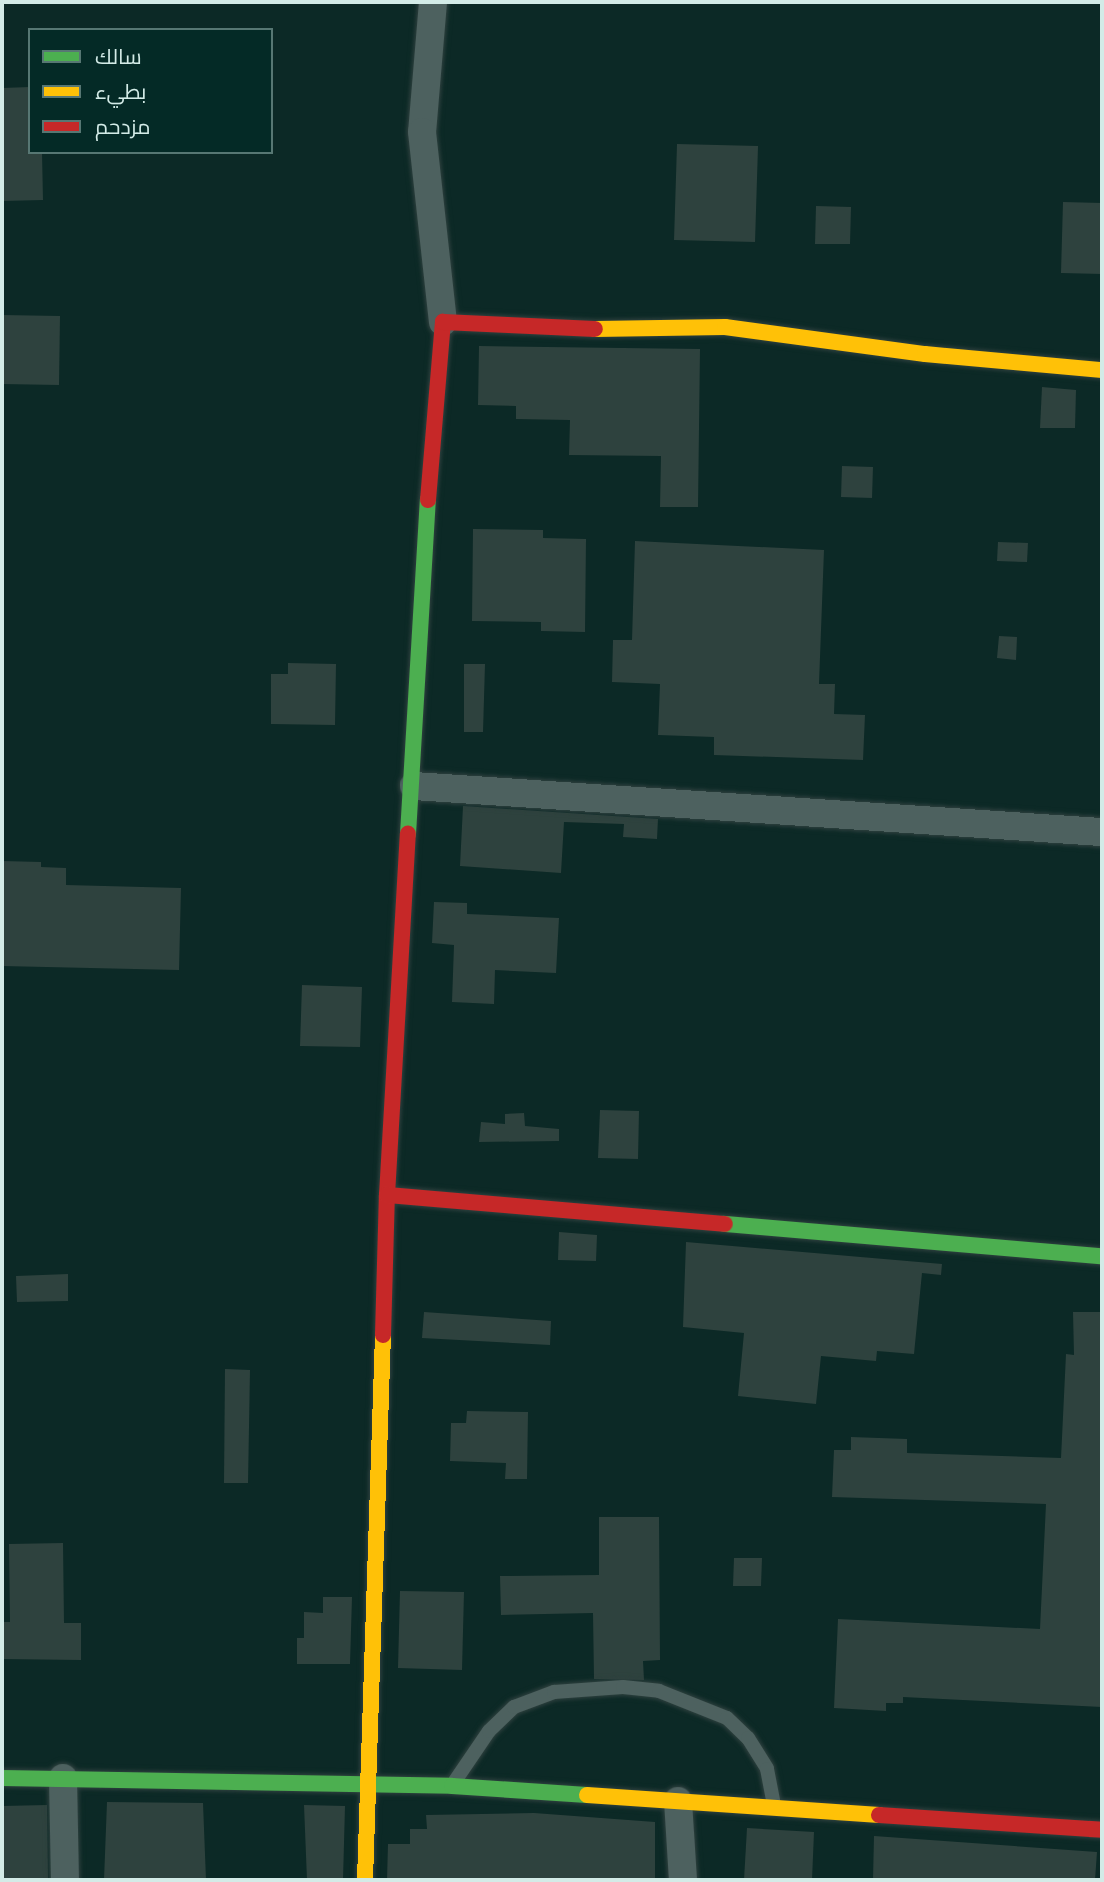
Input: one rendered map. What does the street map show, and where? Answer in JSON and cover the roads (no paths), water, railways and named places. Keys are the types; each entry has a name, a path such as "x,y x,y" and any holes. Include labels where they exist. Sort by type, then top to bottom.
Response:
{"street":[{"path":"365,1880 387,1195 414,786 428,495 443,322 422,132 433,2"},
{"path":"443,322 591,329 725,327 925,354 1102,370"},
{"path":"414,786 1102,832"},
{"path":"387,1195 1102,1256"},
{"path":"2,1777 366,1787 452,1786 774,1805 1102,1830"},
{"path":"63,1778 65,1880"},
{"path":"678,1801 683,1880"}],"lane":[{"path":"452,1786 489,1731 514,1707 554,1692 624,1687 659,1691 727,1718 748,1738 767,1769 774,1805"}]}
